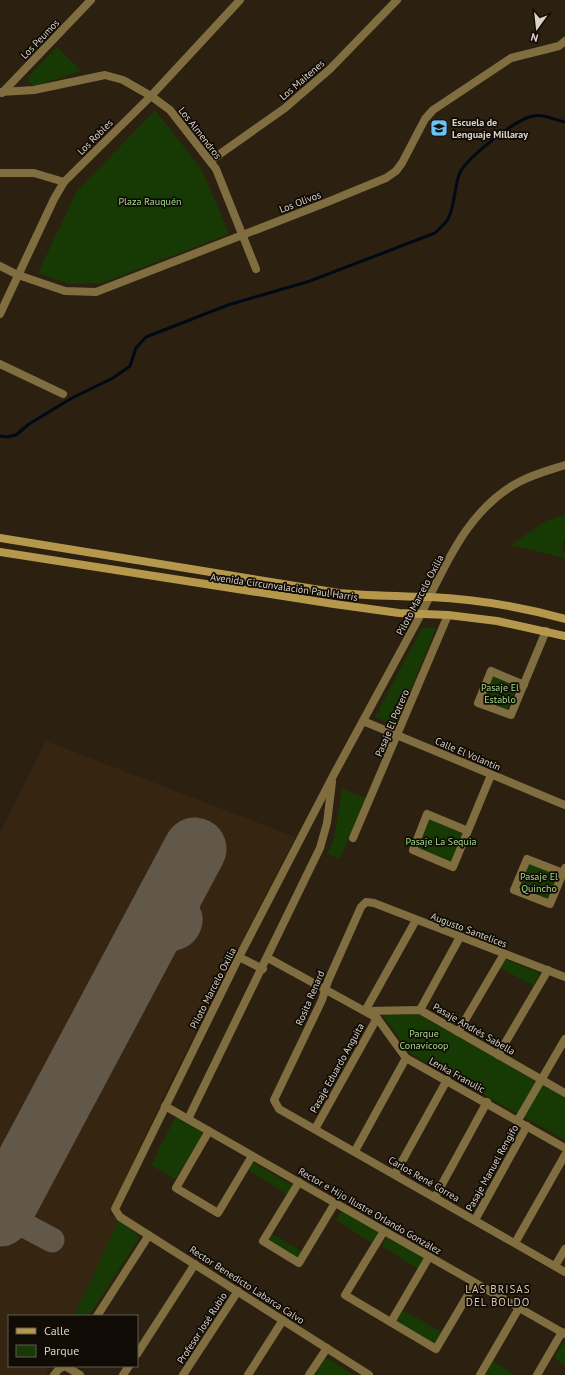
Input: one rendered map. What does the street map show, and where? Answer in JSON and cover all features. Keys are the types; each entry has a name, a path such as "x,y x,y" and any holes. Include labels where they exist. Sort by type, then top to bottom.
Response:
{"main road":[{"name":"Avenida Circunvalación Paul Harris","path":"0,538 339,593 387,597 429,597 519,609 565,619"},
{"name":"Avenida Circunvalación Paul Harris","path":"0,552 334,604 399,613 448,615 497,621 565,636"}],"street":[{"name":"Los Peumos","path":"1,92 92,0"},
{"name":"Los Robles","path":"0,314 54,199 64,182 151,96 240,0"},
{"name":"Los Maitenes","path":"210,161 285,108 330,69 396,0"},
{"name":"Los Olivos","path":"0,266 18,275 65,292 96,292 243,235 386,178 396,171 402,163 425,119 433,110 511,58 559,46 565,41"},
{"name":"Los Almendros","path":"1,92 34,90 105,75 123,80 151,96 170,110 216,169 256,269"},
{"path":"0,173 34,173 64,182"},
{"path":"0,364 63,394"},
{"name":"Piloto Marcelo Oxilia","path":"116,1211 116,1203 239,957 333,776 464,535 480,512 498,496 520,482 565,465"},
{"name":"Pasaje El Potrero","path":"353,838 448,615"},
{"path":"524,685 491,671 478,703 511,715 524,685 546,631"},
{"name":"Calle El Volantín","path":"363,721 565,805"},
{"path":"468,831 427,814 413,850 453,867 468,831 491,775"},
{"name":"Piloto Marcelo Oxilia","path":"188,1119 263,969 320,848 327,823 333,776"},
{"path":"527,859 564,871 550,904 514,890 527,859"},
{"name":"Augusto Santelices","path":"366,902 374,903 565,977"},
{"name":"Rosita Renard","path":"274,1103 275,1095 325,990 360,907 366,902"},
{"name":"Pasaje Eduardo Anguita","path":"365,1011 416,920"},
{"path":"420,1010 460,937"},
{"path":"458,1032 504,954"},
{"path":"239,957 263,969"},
{"name":"Lenka Franulic","path":"268,958 377,1018 406,1058 487,1102 565,1148"},
{"path":"498,1055 548,970"},
{"name":"Pasaje Andrés Sabella","path":"365,1011 420,1010 565,1093"},
{"name":"Pasaje Eduardo Anguita","path":"314,1129 377,1018"},
{"path":"518,1120 543,1080 565,1039"},
{"path":"355,1151 406,1058"},
{"path":"395,1174 447,1080"},
{"path":"435,1197 487,1102"},
{"name":"Carlos René Correa","path":"274,1103 278,1109 355,1151 565,1272"},
{"name":"Rector e Hijo Ilustre Orlando González","path":"165,1106 564,1333"},
{"name":"Pasaje Manuel Rengifo","path":"475,1220 527,1126"},
{"path":"209,1131 176,1188 218,1213 252,1156"},
{"path":"515,1243 565,1155"},
{"path":"299,1182 263,1241 299,1263 336,1203"},
{"name":"Rector Benedicto Labarca Calvo","path":"116,1211 120,1217 327,1348 364,1374"},
{"path":"384,1231 344,1295 436,1349 475,1282"},
{"path":"98,1315 149,1235"},
{"path":"555,1266 565,1249"},
{"path":"391,1322 429,1257"},
{"path":"138,1352 195,1264"},
{"name":"Profesor José Rubio","path":"183,1375 238,1291"},
{"path":"480,1375 519,1308"},
{"path":"248,1375 283,1320"},
{"path":"537,1375 564,1333"},
{"path":"309,1375 327,1348"},
{"path":"54,1375 63,1367"},
{"path":"67,1367 80,1375"}],"shaded area":[{"path":"46,741 295,837 170,1083 109,1214 119,1220 74,1315 8,1315 8,1367 50,1367 46,1375 0,1375 0,833"}],"green space":[{"path":"57,47 81,71 35,86 29,83 28,77"},
{"name":"Plaza Rauquén","path":"155,110 202,170 229,234 102,283 70,284 38,273 77,191"},
{"path":"565,515 565,538 561,551 565,552 565,558 511,545 546,521"},
{"path":"422,628 436,628 396,726 375,717"},
{"name":"Pasaje El Establo","path":"492,675 517,685 507,711 482,701"},
{"path":"342,789 366,798 340,859 328,854 334,838"},
{"name":"Pasaje La Sequia","path":"429,819 464,834 452,863 417,848"},
{"name":"Pasaje El Quincho","path":"529,863 559,875 549,900 519,888"},
{"path":"504,959 540,973 533,986 499,967"},
{"name":"Parque Conavicoop","path":"380,1012 420,1015 565,1098 565,1140 411,1054"},
{"path":"176,1116 204,1134 175,1179 151,1165"},
{"path":"252,1162 294,1186 288,1195 247,1169"},
{"path":"342,1210 379,1231 372,1243 336,1220"},
{"path":"119,1220 140,1237 90,1315 74,1315"},
{"path":"270,1233 303,1252 298,1260 265,1241"},
{"path":"387,1235 424,1259 418,1269 382,1246"},
{"path":"401,1309 443,1333 435,1347 393,1322"},
{"path":"564,1341 565,1342 565,1365 554,1358"},
{"path":"326,1357 353,1375 315,1375"},
{"path":"493,1361 515,1375 485,1375"}],"waterway":[{"path":"0,436 7,437 16,435 29,424 72,398 113,378 130,366 136,348 146,337 228,305 310,281 435,233 448,219 459,175 463,168 479,151 512,126 529,117 538,115 565,122"}],"taxiway":[{"path":"139,954 158,942 181,936 186,931 190,920 187,910 178,904 167,901"},
{"path":"1,1213 52,1240"}],"runway":[{"path":"0,1215 195,849"}],"place":[{"name":"Escuela de Lenguaje Millaray","path":"439,128"}],"district":[{"name":"LAS BRISAS DEL BOLDO","path":"498,1295"}]}
